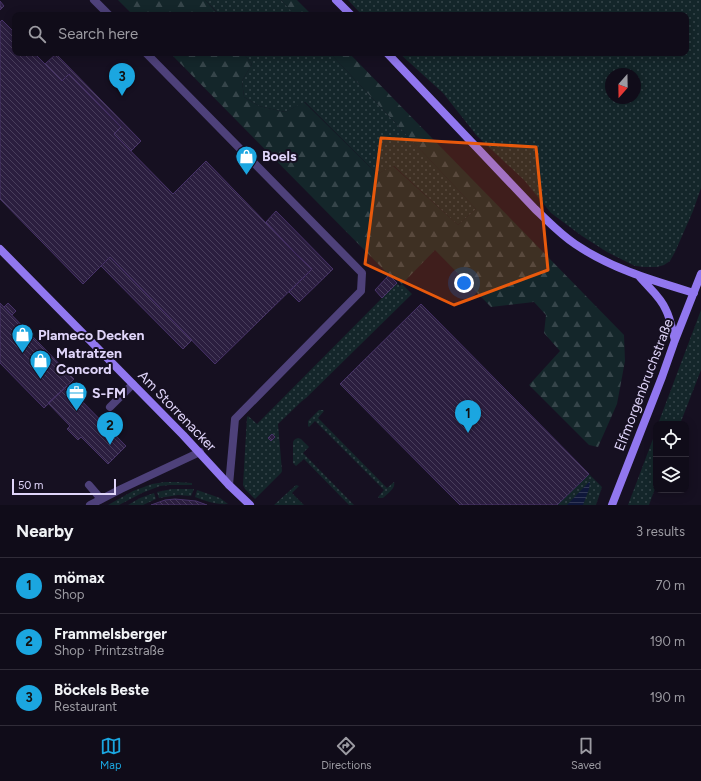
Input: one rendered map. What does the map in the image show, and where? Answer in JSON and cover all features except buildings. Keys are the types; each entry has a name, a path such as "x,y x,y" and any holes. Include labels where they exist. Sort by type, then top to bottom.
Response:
{"main road":[{"path":"336,0 347,12"},
{"path":"391,56 535,210 573,243 611,265 638,276 694,293"},
{"name":"Am Storrenacker","path":"0,249 200,452 250,505"},
{"name":"Elfmorgenbruchstraße","path":"612,505 662,377 674,340 701,274"},
{"path":"638,276 663,304 670,322 674,340"}],"street":[{"path":"94,0 106,12"},
{"path":"149,56 362,273 361,291 235,419 230,485"},
{"path":"110,407 133,384"},
{"path":"90,505 101,498 200,452"},
{"path":"89,485 101,498"}],"highlighted area":[{"path":"381,138 536,147 548,270 454,305 365,264"}],"green space":[{"path":"118,0 205,0 216,12 130,12"},
{"path":"205,0 281,0 292,12 217,12"},
{"path":"281,0 297,0 309,12 292,12"},
{"path":"348,0 701,0 701,188 693,211 675,252 670,261 664,265 657,267 635,266 607,252 582,236 551,213 524,180 477,136 443,93 402,56 689,56 689,12 359,12"},
{"path":"173,56 245,56 252,64 242,81 244,97 259,106 285,112 304,102 377,174 393,166 458,225 476,209 333,56 352,56 624,335 625,361 617,404 598,447 589,445 529,385 560,351 544,333 546,315 534,302 491,307 435,250 402,284 389,275"},
{"path":"245,56 333,56 476,209 458,225 394,166 377,174 305,102 285,112 259,106 244,97 242,81 252,64"},
{"path":"397,283 400,286 402,284 412,294 278,424 282,471 255,499 243,485 247,417 248,416 257,424"},
{"path":"701,310 701,370 681,421 659,421"},
{"path":"319,410 324,411 318,418 387,488 394,482 393,488 383,498 378,497 384,490 315,421 309,427 308,426 308,421"},
{"path":"298,438 309,447 303,453 354,505 349,505 304,459 296,466 293,463 293,443 294,440"},
{"path":"653,439 653,493 649,505 628,505"},
{"path":"589,474 602,487 596,505 557,505"},
{"path":"165,482 192,483 192,485 160,486 142,493 119,505 108,505 133,491 152,484"},
{"path":"296,485 299,486 292,493 304,505 274,505"},
{"path":"172,489 194,489 191,496 178,495 159,498 157,492"},
{"path":"197,490 220,498 228,504 215,503 195,497"},
{"path":"154,493 156,499 143,505 128,505 140,498"}],"water":[{"path":"590,481 589,489 583,505 567,505"}],"place":[{"name":"Böckels Beste","path":"122,96"},
{"name":"Boels","path":"246,176"},
{"name":"Plameco Decken","path":"22,354"},
{"name":"Matratzen Concord","path":"40,380"},
{"name":"S-FM","path":"77,412"},
{"name":"mömax","path":"468,433"},
{"name":"Frammelsberger","path":"110,445"}]}
